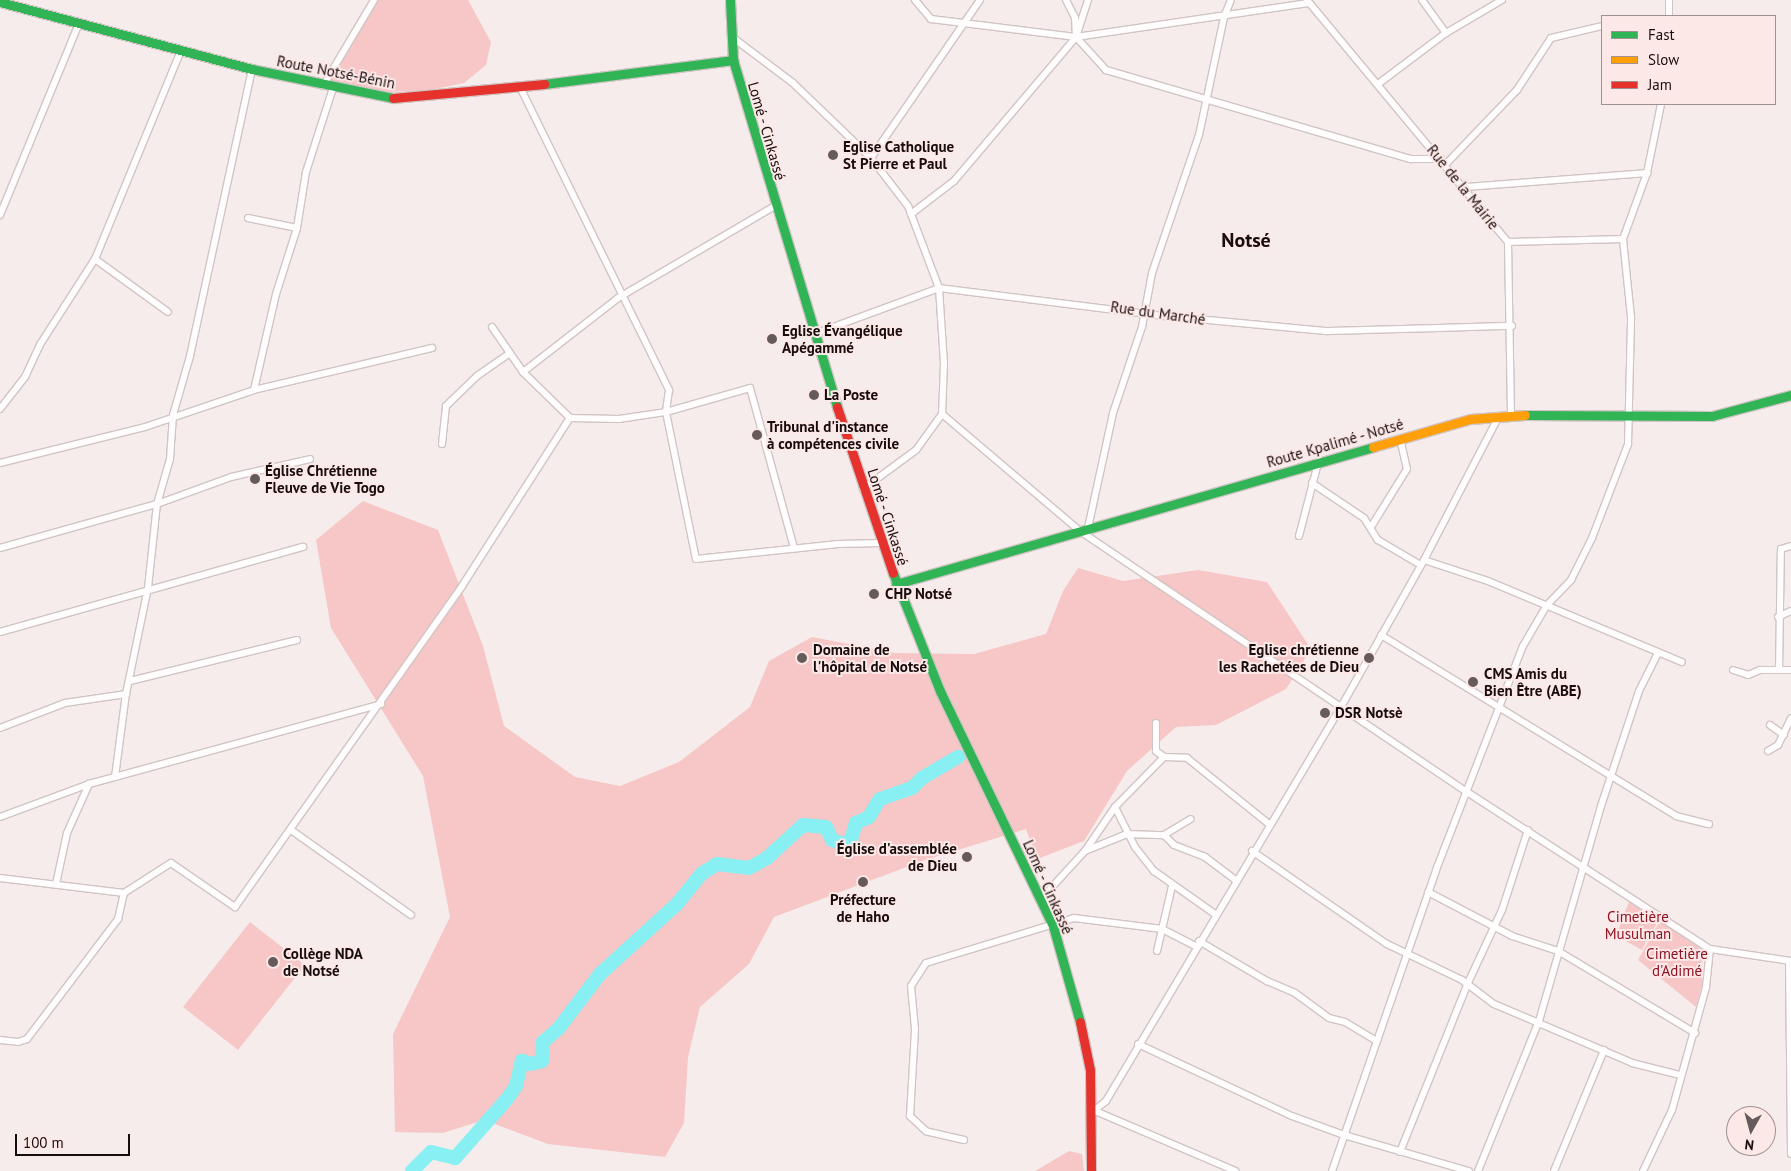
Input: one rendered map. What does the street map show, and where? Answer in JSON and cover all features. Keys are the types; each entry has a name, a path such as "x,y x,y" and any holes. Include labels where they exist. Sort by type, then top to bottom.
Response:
{"main road":[{"name":"Lomé - Cinkassé","path":"730,0 730,36 733,60 814,334 881,543 944,699 1053,926 1084,1031 1094,1110 1091,1171"},
{"name":"Route Notsé-Bénin","path":"0,2 323,86 414,99 733,60"},
{"name":"Route Kpalimé - Notsé","path":"896,584 1400,439 1499,415 1712,416 1791,395"}],"street":[{"path":"323,86 374,0"},
{"path":"915,0 931,19 965,26 1076,37 1224,17 1308,2"},
{"path":"871,158 965,26 980,0"},
{"path":"1066,0 1075,18 1076,37 1106,70 1411,159 1441,159"},
{"path":"911,214 954,181 1076,37 1088,0"},
{"path":"1084,529 1113,413 1144,312 1152,273 1199,135 1204,99 1224,17 1231,0"},
{"path":"1422,0 1446,33"},
{"path":"1378,84 1446,33 1502,0"},
{"path":"1668,15 1669,0"},
{"name":"Rue de la Mairie","path":"1308,2 1466,187 1508,242 1512,326 1511,414"},
{"path":"0,215 79,23"},
{"path":"1446,164 1516,90 1551,38 1601,26"},
{"path":"730,36 793,83 871,158 911,214 939,288 944,363 942,414 916,450 864,489"},
{"path":"0,409 25,377 41,343 94,259 182,50"},
{"path":"115,777 126,694 148,588 157,504 170,459 173,415 190,356 252,69"},
{"path":"520,87 624,295 669,390 666,412 696,559 794,548 881,543"},
{"path":"254,390 276,294 297,228 306,172 333,88"},
{"path":"1332,1171 1375,1040 1408,954 1428,892 1523,646 1547,605 1571,580 1592,538 1628,444 1631,317 1623,239 1647,173 1661,105"},
{"path":"1466,187 1647,173"},
{"path":"523,372 624,295 775,206"},
{"path":"248,218 297,228"},
{"path":"1508,242 1623,239"},
{"path":"94,259 168,312"},
{"name":"Rue du Marché","path":"814,334 939,288 1328,331 1512,326"},
{"path":"492,327 523,372 570,418 619,419 666,412 750,388 794,548"},
{"path":"0,463 145,427 173,415 254,390 432,348"},
{"path":"442,444 446,406 477,376 510,353"},
{"path":"942,414 1084,529 1467,792 1583,865 1710,949 1790,961 1791,1154"},
{"path":"1235,1171 1094,1110 1106,1101 1252,851 1341,707 1422,562 1499,415"},
{"path":"0,878 124,893 171,863 235,907 381,704 570,418"},
{"path":"1371,527 1407,468 1400,439"},
{"path":"0,548 157,504 231,477 310,459"},
{"path":"1299,536 1318,463"},
{"path":"1312,483 1364,518 1378,540 1422,562 1547,605 1682,662"},
{"path":"1779,670 1778,617 1781,549 1791,546"},
{"path":"0,632 148,588 303,547"},
{"path":"1778,617 1791,611"},
{"path":"1381,635 1676,816 1709,824"},
{"path":"130,681 297,640"},
{"path":"1478,1171 1539,1021 1583,865 1639,690 1658,653"},
{"path":"1733,670 1748,675 1791,670"},
{"path":"0,728 65,703 126,694"},
{"path":"0,817 89,784 381,704"},
{"path":"1768,751 1784,735 1791,718"},
{"path":"1156,723 1156,751 1164,758 1187,758 1269,824"},
{"path":"1770,725 1784,735"},
{"path":"1041,900 1085,852 1115,807 1164,758"},
{"path":"56,884 67,833 89,784"},
{"path":"1115,807 1127,834 1154,871 1172,886 1215,914"},
{"path":"1085,852 1127,834 1164,835 1191,819"},
{"path":"291,830 411,915"},
{"path":"1400,1152 1467,985 1496,926 1528,830"},
{"path":"1164,835 1174,845 1205,857 1235,880"},
{"path":"1252,851 1387,944 1467,985 1494,1004 1539,1021 1632,1063 1680,1075"},
{"path":"1157,951 1172,886"},
{"path":"1428,892 1496,926 1558,951 1694,1033"},
{"path":"0,1040 18,1042 27,1039 118,919 124,893"},
{"path":"964,1140 926,1130 910,1116 915,1029 911,986 915,975 926,963 1053,926 1074,918 1162,929 1198,944 1266,981 1295,993 1329,1018 1345,1022 1375,1040"},
{"path":"1643,1171 1667,1127 1706,987 1710,949"},
{"path":"1138,1044 1292,1116 1344,1135 1469,1171"},
{"path":"1554,1171 1604,1050"}],"green space":[{"path":"375,0 468,0 491,42 486,65 464,83 425,91 383,92 330,80"},
{"path":"363,501 438,530 483,646 504,726 575,777 620,786 679,762 750,707 769,661 812,637 895,653 974,654 1046,634 1063,591 1078,568 1123,581 1198,570 1267,582 1311,649 1286,689 1216,725 1176,727 1127,771 1084,841 1037,859 1026,829 925,860 774,917 749,964 700,1007 688,1057 684,1123 665,1157 548,1144 484,1120 443,1133 395,1132 393,1034 450,917 423,776 331,628 316,540"},
{"name":"Cimetière Musulman","path":"1630,899 1659,919 1642,950 1616,936"},
{"name":"Cimetière d'Adimé","path":"1661,919 1702,950 1702,985 1696,1007 1638,960"},
{"path":"250,922 305,965 238,1050 183,1007"},
{"path":"1069,1151 1082,1154 1084,1171 1035,1171"}],"waterway":[{"path":"412,1171 431,1152 455,1158 507,1099 516,1086 522,1061 531,1064 542,1061 543,1042 559,1028 600,974 677,904 701,874 717,864 749,868 767,858 803,825 826,827 832,840 843,844 851,840 856,823 869,817 880,799 912,788 922,778 958,757"}],"traffic: fast":[{"path":"730,0 733,60 837,407"},
{"path":"0,2 252,69 393,98"},
{"path":"544,84 733,60"},
{"path":"1525,415 1712,416 1791,395"},
{"path":"896,584 1373,447"},
{"path":"893,573 940,691 1053,926 1080,1022"}],"traffic: slow":[{"path":"1373,447 1470,419 1525,415"}],"traffic: jam":[{"path":"393,98 544,84"},
{"path":"837,407 893,573"},
{"path":"1080,1022 1090,1070 1091,1171"}],"place":[{"name":"Eglise Catholique St Pierre et Paul","path":"833,155"},
{"name":"Eglise Évangélique Apégammé","path":"772,339"},
{"name":"La Poste","path":"814,395"},
{"name":"Tribunal d'instance à compétences civile","path":"757,435"},
{"name":"Église Chrétienne Fleuve de Vie Togo","path":"255,479"},
{"name":"CHP Notsé","path":"874,594"},
{"name":"Domaine de l'hôpital de Notsé","path":"802,658"},
{"name":"Eglise chrétienne les Rachetées de Dieu","path":"1369,658"},
{"name":"CMS Amis du Bien Être (ABE)","path":"1473,682"},
{"name":"DSR Notsè","path":"1325,713"},
{"name":"Église d'assemblée de Dieu","path":"967,857"},
{"name":"Préfecture de Haho","path":"863,882"},
{"name":"Collège NDA de Notsé","path":"273,962"}],"district":[{"name":"Notsé","path":"1246,240"}]}
